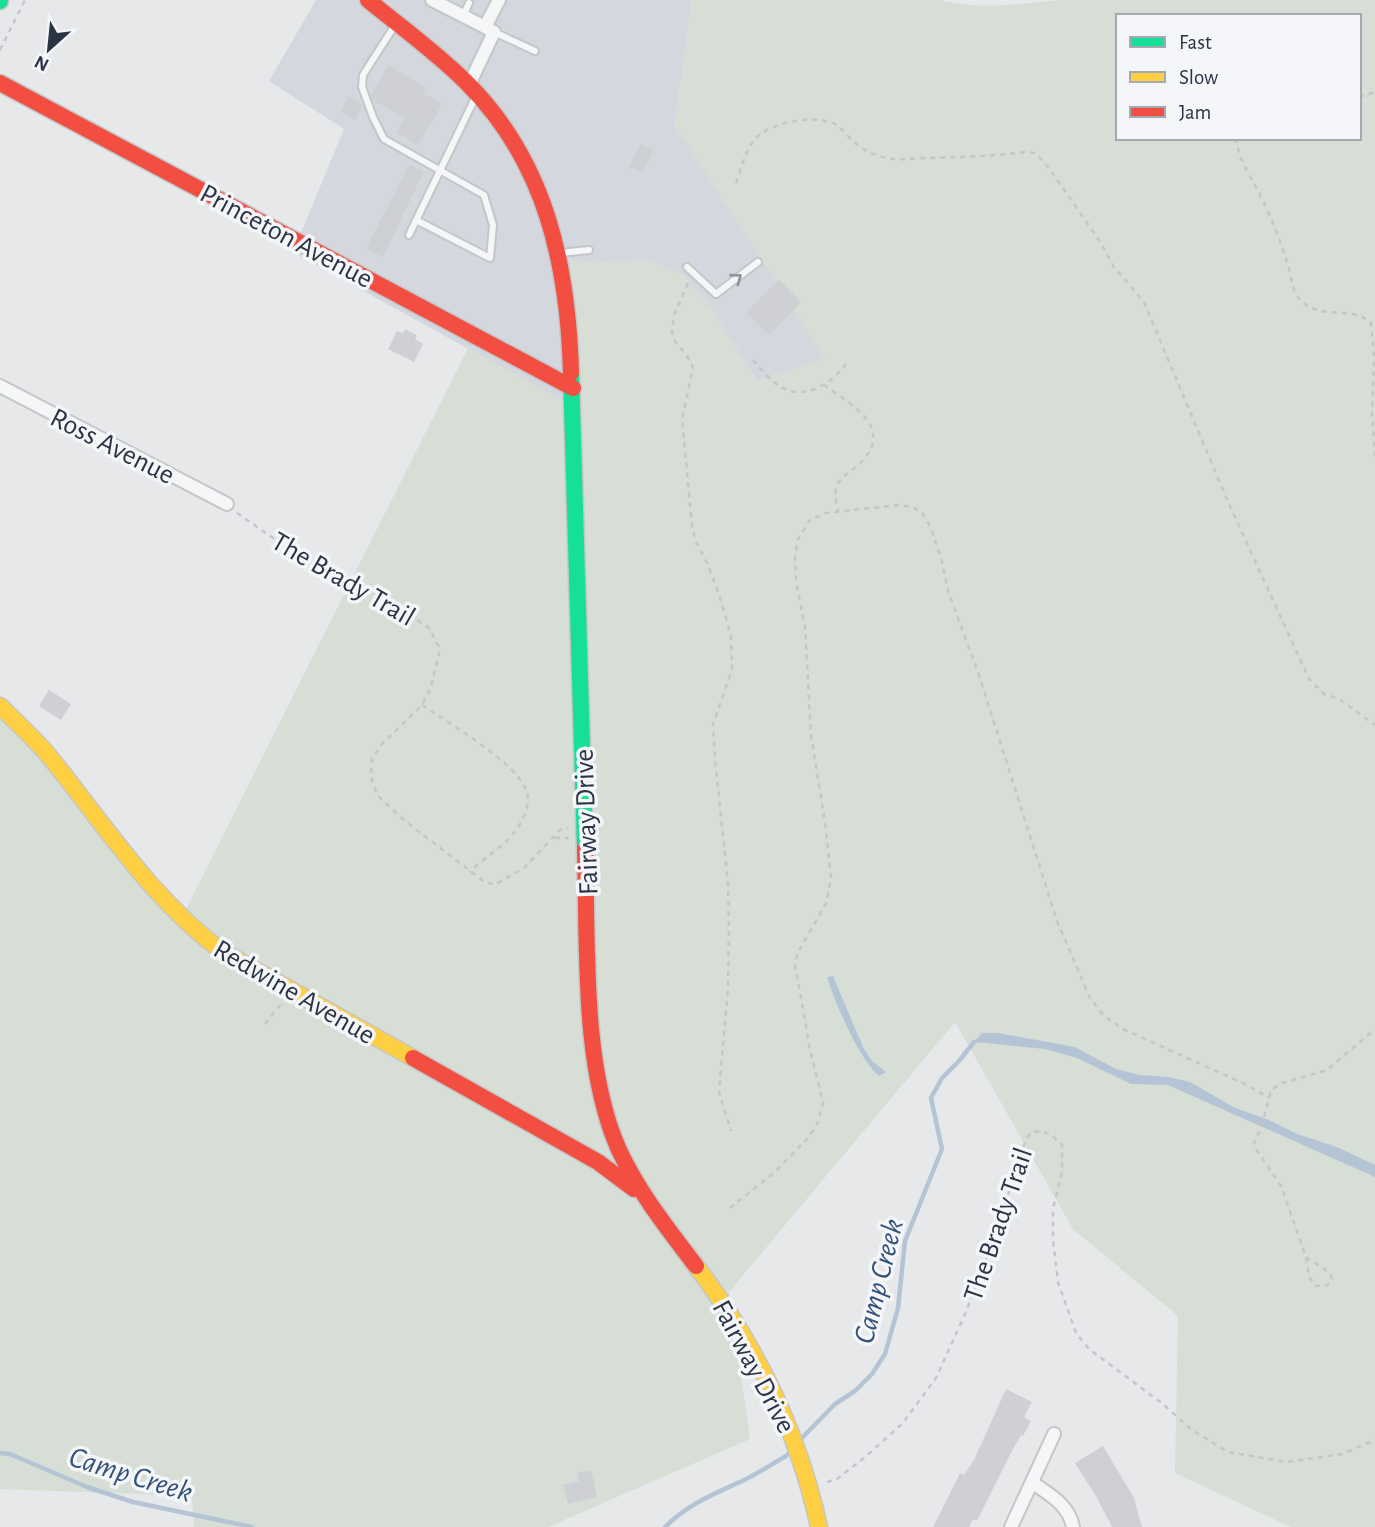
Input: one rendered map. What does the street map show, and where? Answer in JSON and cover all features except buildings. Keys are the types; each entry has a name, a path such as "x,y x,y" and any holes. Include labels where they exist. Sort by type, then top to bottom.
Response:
{"street":[{"name":"Fairway Drive","path":"368,0 443,61 473,90 511,142 527,171 543,204 558,253 566,300 572,388 580,830 594,1062 608,1121 618,1149 648,1205 711,1287 750,1345 781,1406 810,1486 819,1527"},
{"path":"432,0 490,30"},
{"path":"473,90 499,0"},
{"name":"Princeton Avenue","path":"0,83 572,388"},
{"name":"Ross Avenue","path":"0,386 227,504"},
{"name":"Redwine Avenue","path":"0,706 46,753 167,906 194,931 223,952 598,1162 632,1187 648,1205"},
{"path":"1011,1527 1054,1434"},
{"path":"1033,1483 1062,1503 1072,1519 1073,1527"}],"lane":[{"path":"463,16 469,3"},
{"path":"396,23 363,75 362,87 373,117 384,139 484,195 493,225 490,258 416,220"},
{"path":"490,30 535,51"},
{"path":"409,235 441,169 473,90"},
{"path":"558,253 589,250"},
{"path":"690,269 716,294 758,262"}],"path":[{"path":"0,50 25,0"},
{"path":"736,183 755,139 766,130 782,123 802,120 827,120 872,154 894,159 972,158 1035,153 1093,230 1114,267 1143,302 1225,495 1308,679 1324,694 1339,699 1375,725"},
{"path":"1237,140 1243,165 1266,208 1280,242 1292,290 1311,308 1357,314 1371,323 1374,345 1372,413 1375,458"},
{"path":"690,269 674,315 672,332 693,368 682,419 692,527 719,594 730,636 732,670 713,724 728,883 729,927 728,987 719,1092 731,1131"},
{"path":"753,360 771,380 786,390 796,392 824,385 846,364"},
{"path":"824,385 860,411 870,422 874,434 873,446 866,457 840,479 836,488 839,511"},
{"name":"The Brady Trail","path":"227,504 246,521 276,540 388,601 429,628 440,649 431,687 422,705 372,758 371,777 377,794 405,821 470,872 486,883 496,884 524,868 561,829 580,830"},
{"path":"730,1208 775,1172 809,1137 818,1122 823,1103 795,964 798,952 826,904 831,878 811,735 804,627 794,556 798,539 810,520 826,513 899,505 913,507 923,514 931,528 948,591 1057,920 1090,998 1103,1015 1123,1029 1245,1084 1269,1098"},
{"path":"422,705 503,762 520,777 527,793 528,804 520,824 505,844 470,872"},
{"name":"The Brady Trail","path":"552,839 570,838 580,830"},
{"path":"265,1024 292,990"},
{"path":"1306,1257 1328,1270 1332,1278 1328,1285 1316,1286 1309,1277 1306,1257 1281,1186 1254,1143 1271,1091 1279,1084 1327,1070 1375,1029"},
{"name":"The Brady Trail","path":"810,1486 837,1479 864,1458 902,1424 936,1378 966,1312 995,1236 1025,1142 1031,1132 1042,1131 1053,1135 1062,1145 1062,1172 1054,1209 1058,1282 1076,1333 1089,1349 1163,1404 1192,1430 1228,1452 1286,1462 1342,1454 1375,1440"}],"shaded area":[{"path":"316,0 692,0 675,125 826,358 757,381 711,308 649,260 592,263 562,258 564,402 293,252 344,129 269,81"},
{"path":"692,0 940,0 984,5 1059,0 1375,0 1375,1527 1291,1527 1175,1473 1178,1316 1073,1229 955,1022 729,1292 750,1439 548,1527 194,1527 192,1496 0,1489 0,716 13,726 183,915 468,348 563,401 562,258 592,263 649,260 683,275 711,308 757,381 825,358 675,125"}],"water":[{"path":"833,976 863,1047 872,1061 886,1072 879,1076 856,1044 842,1015 827,977"},
{"path":"982,1033 998,1033 1075,1047 1116,1069 1190,1082 1235,1108 1297,1134 1337,1147 1375,1165 1375,1177 1168,1085 1131,1084 1077,1058 1045,1049 974,1042"}],"waterway":[{"name":"Camp Creek","path":"800,1440 835,1404 855,1391 872,1374 885,1354 898,1308 905,1241 942,1149 931,1098 942,1078 974,1042"},
{"name":"Camp Creek","path":"665,1527 692,1506 753,1475 792,1450"},
{"name":"Camp Creek","path":"0,1453 10,1454 87,1487 133,1502 252,1527"}],"traffic: fast":[{"path":"571,373 585,849"}],"traffic: slow":[{"path":"0,706 49,756 151,885 197,931 223,952 413,1058"},
{"path":"696,1266 738,1326 772,1390 799,1456 819,1527"}],"traffic: jam":[{"path":"368,0 431,50 467,83 494,114 516,146 548,217 558,255 565,293 571,373"},
{"path":"0,83 573,388"},
{"path":"585,849 587,963 592,1042 607,1117 619,1150 636,1181 696,1266"},
{"path":"413,1058 598,1162 634,1189"}]}
